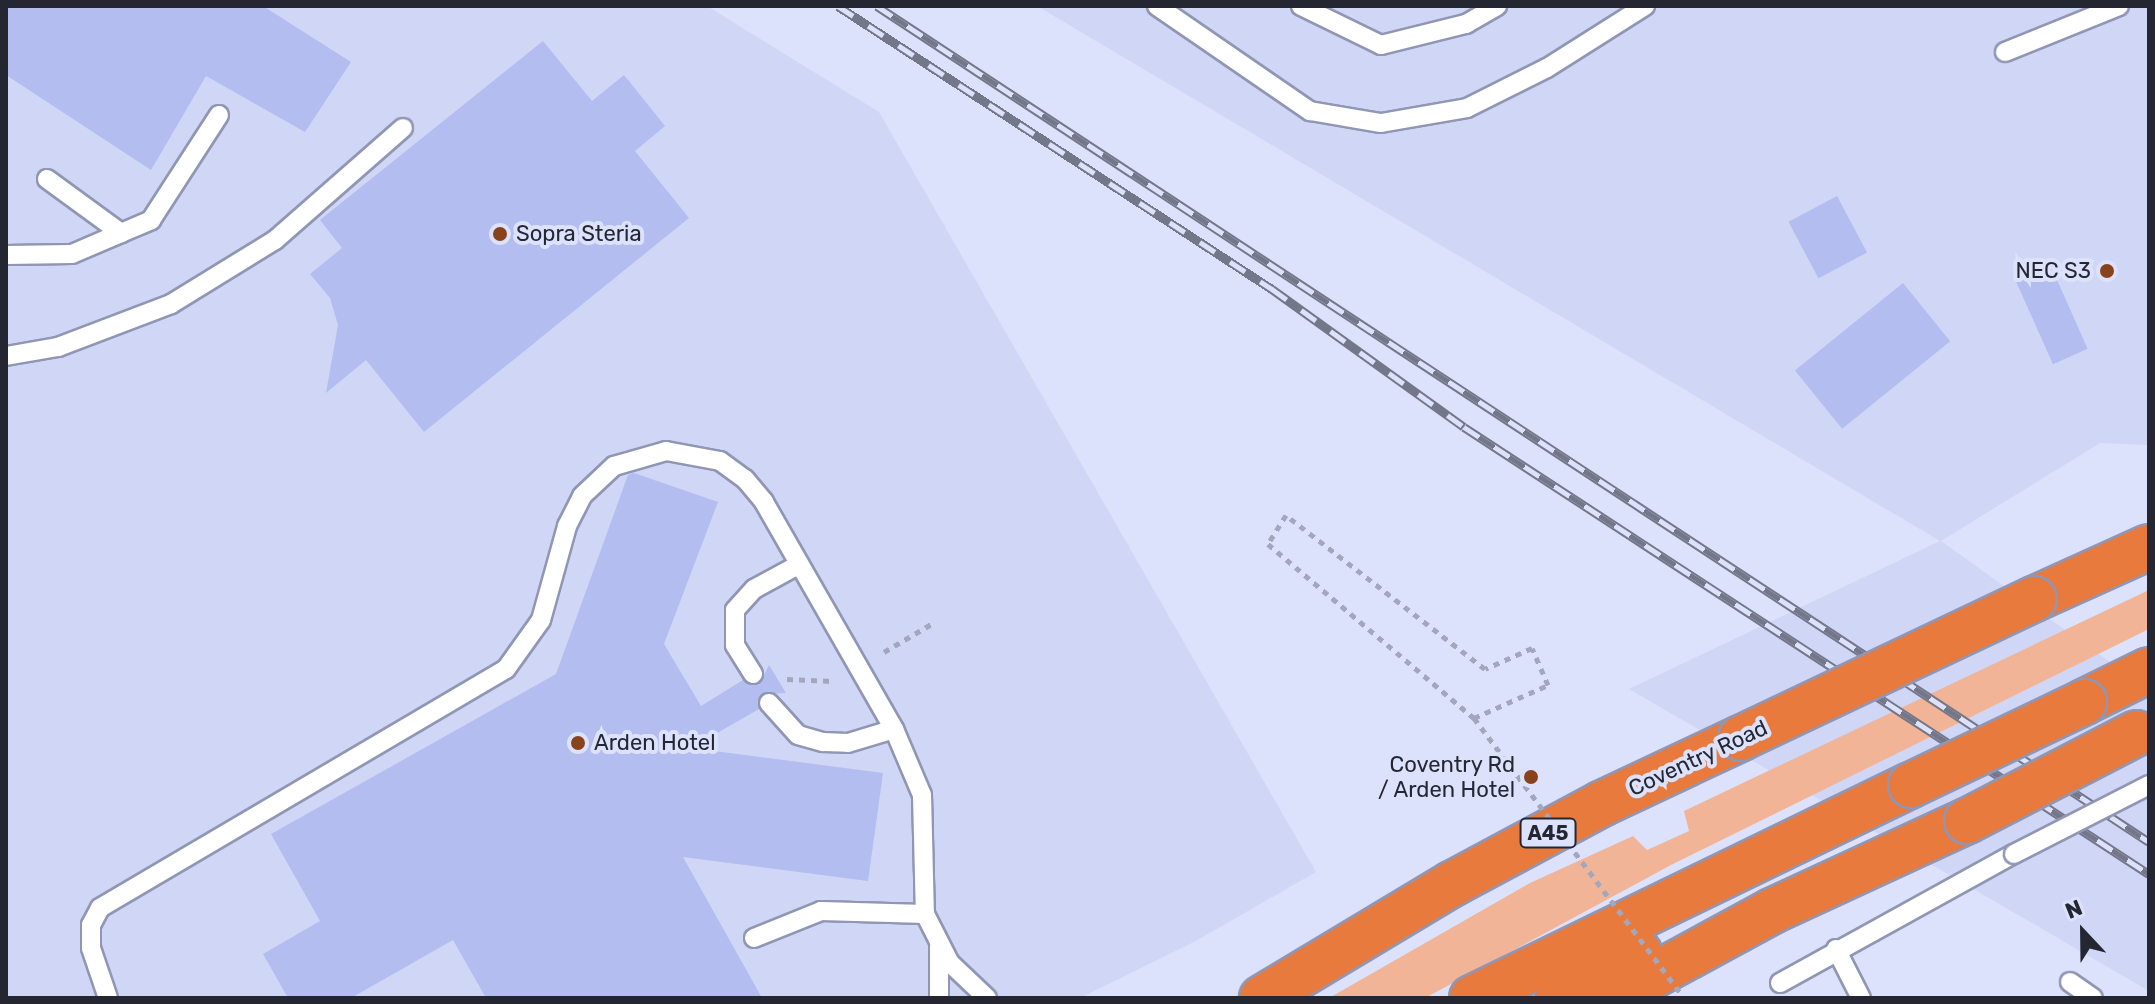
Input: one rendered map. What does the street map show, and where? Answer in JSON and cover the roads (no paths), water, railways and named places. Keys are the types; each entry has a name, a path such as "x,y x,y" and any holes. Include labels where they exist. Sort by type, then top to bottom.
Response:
{"highway":[{"name":"Coventry Road","path":"1262,998 1360,938 1601,804 2149,547"},
{"path":"1472,998 2149,670"},
{"path":"1612,998 1772,911 1967,821 2143,730"},
{"path":"1558,998 1661,941 1757,860"},
{"path":"1225,998 1360,938"}],"lane":[{"path":"1157,6 1310,111 1381,123 1467,108 1547,68 1645,6"},
{"path":"1301,6 1381,45 1466,24 1497,6"},
{"path":"2005,52 2119,6"},
{"path":"6,255 72,254 151,220 219,115"},
{"path":"6,356 58,347 171,304 275,240 403,128"},
{"path":"47,179 121,233"},
{"path":"108,998 91,948 91,925 100,908 506,669 541,620 574,510 589,488 614,466 666,451 720,461 756,490 894,729 922,795 925,914 939,944 964,979 987,998"},
{"path":"753,674 735,645 735,610 754,589 798,565"},
{"path":"769,703 798,735 823,742 848,743 894,729"},
{"path":"1780,983 1836,949 2149,785"},
{"path":"754,938 821,911 925,914"},
{"path":"939,944 939,998"},
{"path":"1836,949 1861,998"},
{"path":"2070,982 2093,998"}],"railway":[{"path":"838,6 1272,289 1464,427 2149,874"},
{"path":"877,6 2149,842"}],"place":[{"name":"Sopra Steria","path":"500,234"},
{"name":"NEC S3","path":"2107,271"},
{"name":"Arden Hotel","path":"578,743"},
{"name":"Coventry Rd / Arden Hotel","path":"1531,777"}]}
